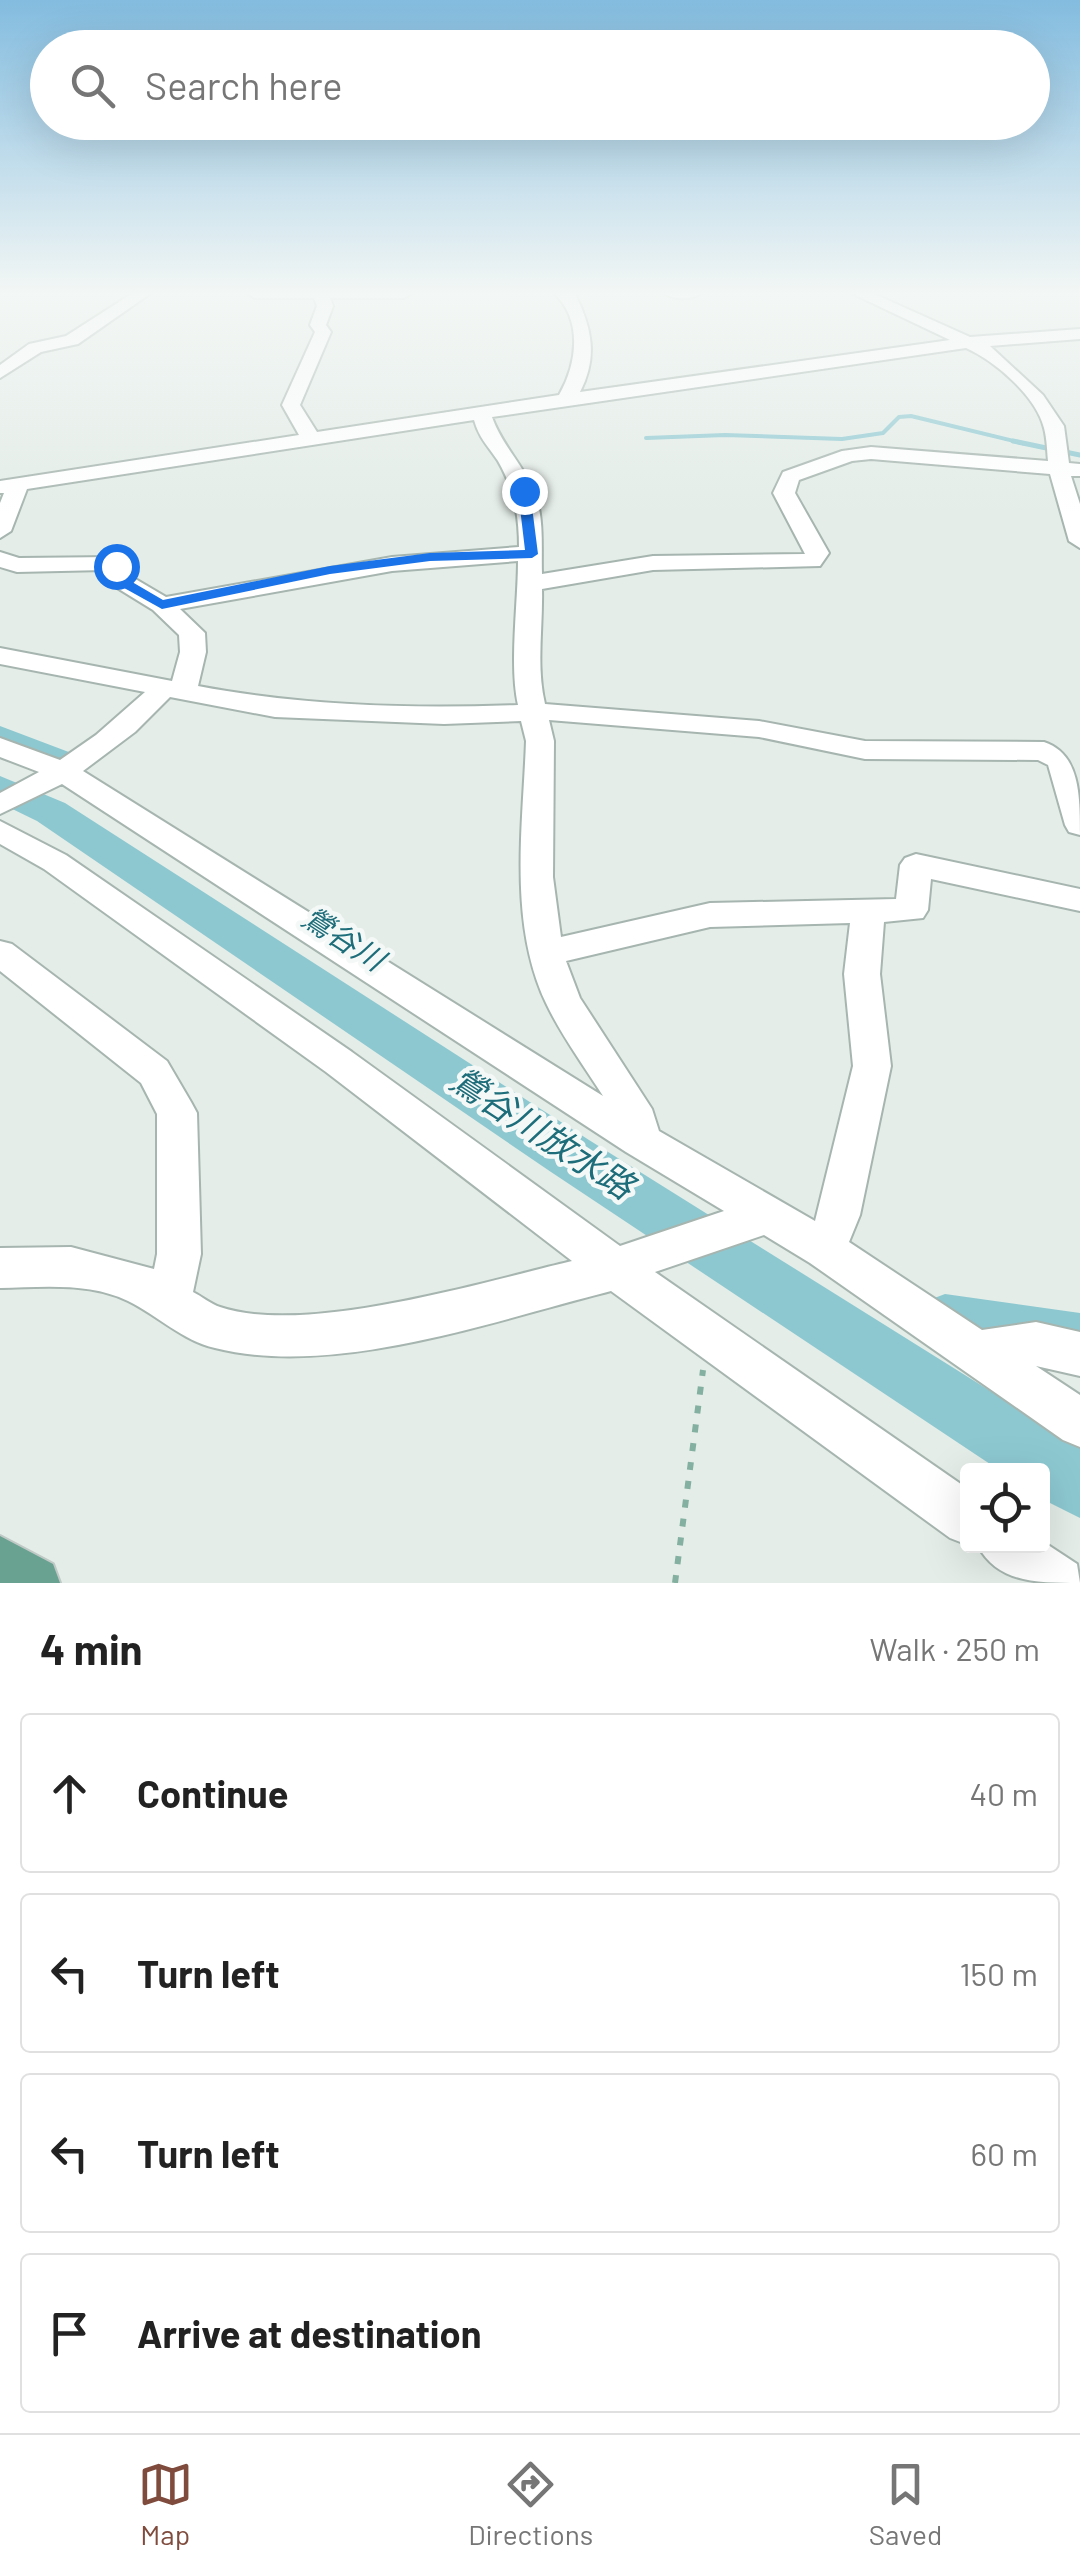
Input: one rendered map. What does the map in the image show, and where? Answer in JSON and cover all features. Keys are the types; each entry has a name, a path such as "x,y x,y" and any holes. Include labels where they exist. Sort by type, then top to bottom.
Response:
{"main road":[{"path":"0,1562 34,1583"}],"street":[{"path":"308,367 291,406 312,440"},
{"path":"570,402 568,396 584,367"},
{"path":"0,531 9,486 712,377 803,367"},
{"path":"1008,367 1034,395 1054,426 1080,541"},
{"path":"482,414 490,440 504,454 524,491 532,554 528,584 530,648 525,677 540,741 537,877 546,953 564,1001 638,1120 640,1140"},
{"path":"528,584 653,563 812,562 817,553 784,493 785,483 790,476 849,455 1062,460"},
{"path":"162,604 330,570 430,557 532,554"},
{"path":"0,559 17,565 104,562 116,566 122,581 162,604 192,633 193,652 173,691 104,746 0,805"},
{"path":"0,656 275,709 444,716 533,710 758,729 865,750 1044,751 1061,760 1076,789 1080,825"},
{"path":"0,747 58,775 640,1140 756,1220 825,1249 1080,1424"},
{"path":"0,831 55,862 626,1264 706,1338 960,1514"},
{"path":"546,953 710,915 911,910 916,865 1080,900"},
{"path":"825,1249 839,1215 872,1066 862,974 868,911"},
{"path":"0,953 154,1072 177,1113 178,1254 169,1300"},
{"path":"0,1268 71,1266 134,1281 213,1327 278,1337 397,1324 626,1264 756,1220"},
{"path":"974,1353 1036,1344 1080,1354"},
{"path":"1014,1553 1058,1583"}],"path":[{"path":"674,1583 706,1338"}],"waterway":[{"path":"646,438 725,435 842,439 883,433 899,417 911,416 1018,442"},
{"path":"1013,441 1018,442"},
{"path":"1018,442 1080,455"},
{"path":"1018,442 1026,444"},
{"name":"鶯谷川","path":"0,737 60,762"},
{"name":"鶯谷川放水路","path":"0,788 51,812 570,1156 1080,1485"},
{"name":"鶯谷川","path":"945,1322 1080,1342"}],"route":[{"path":"116,566 122,581 162,604 330,570 430,557 532,554 524,491"}]}
